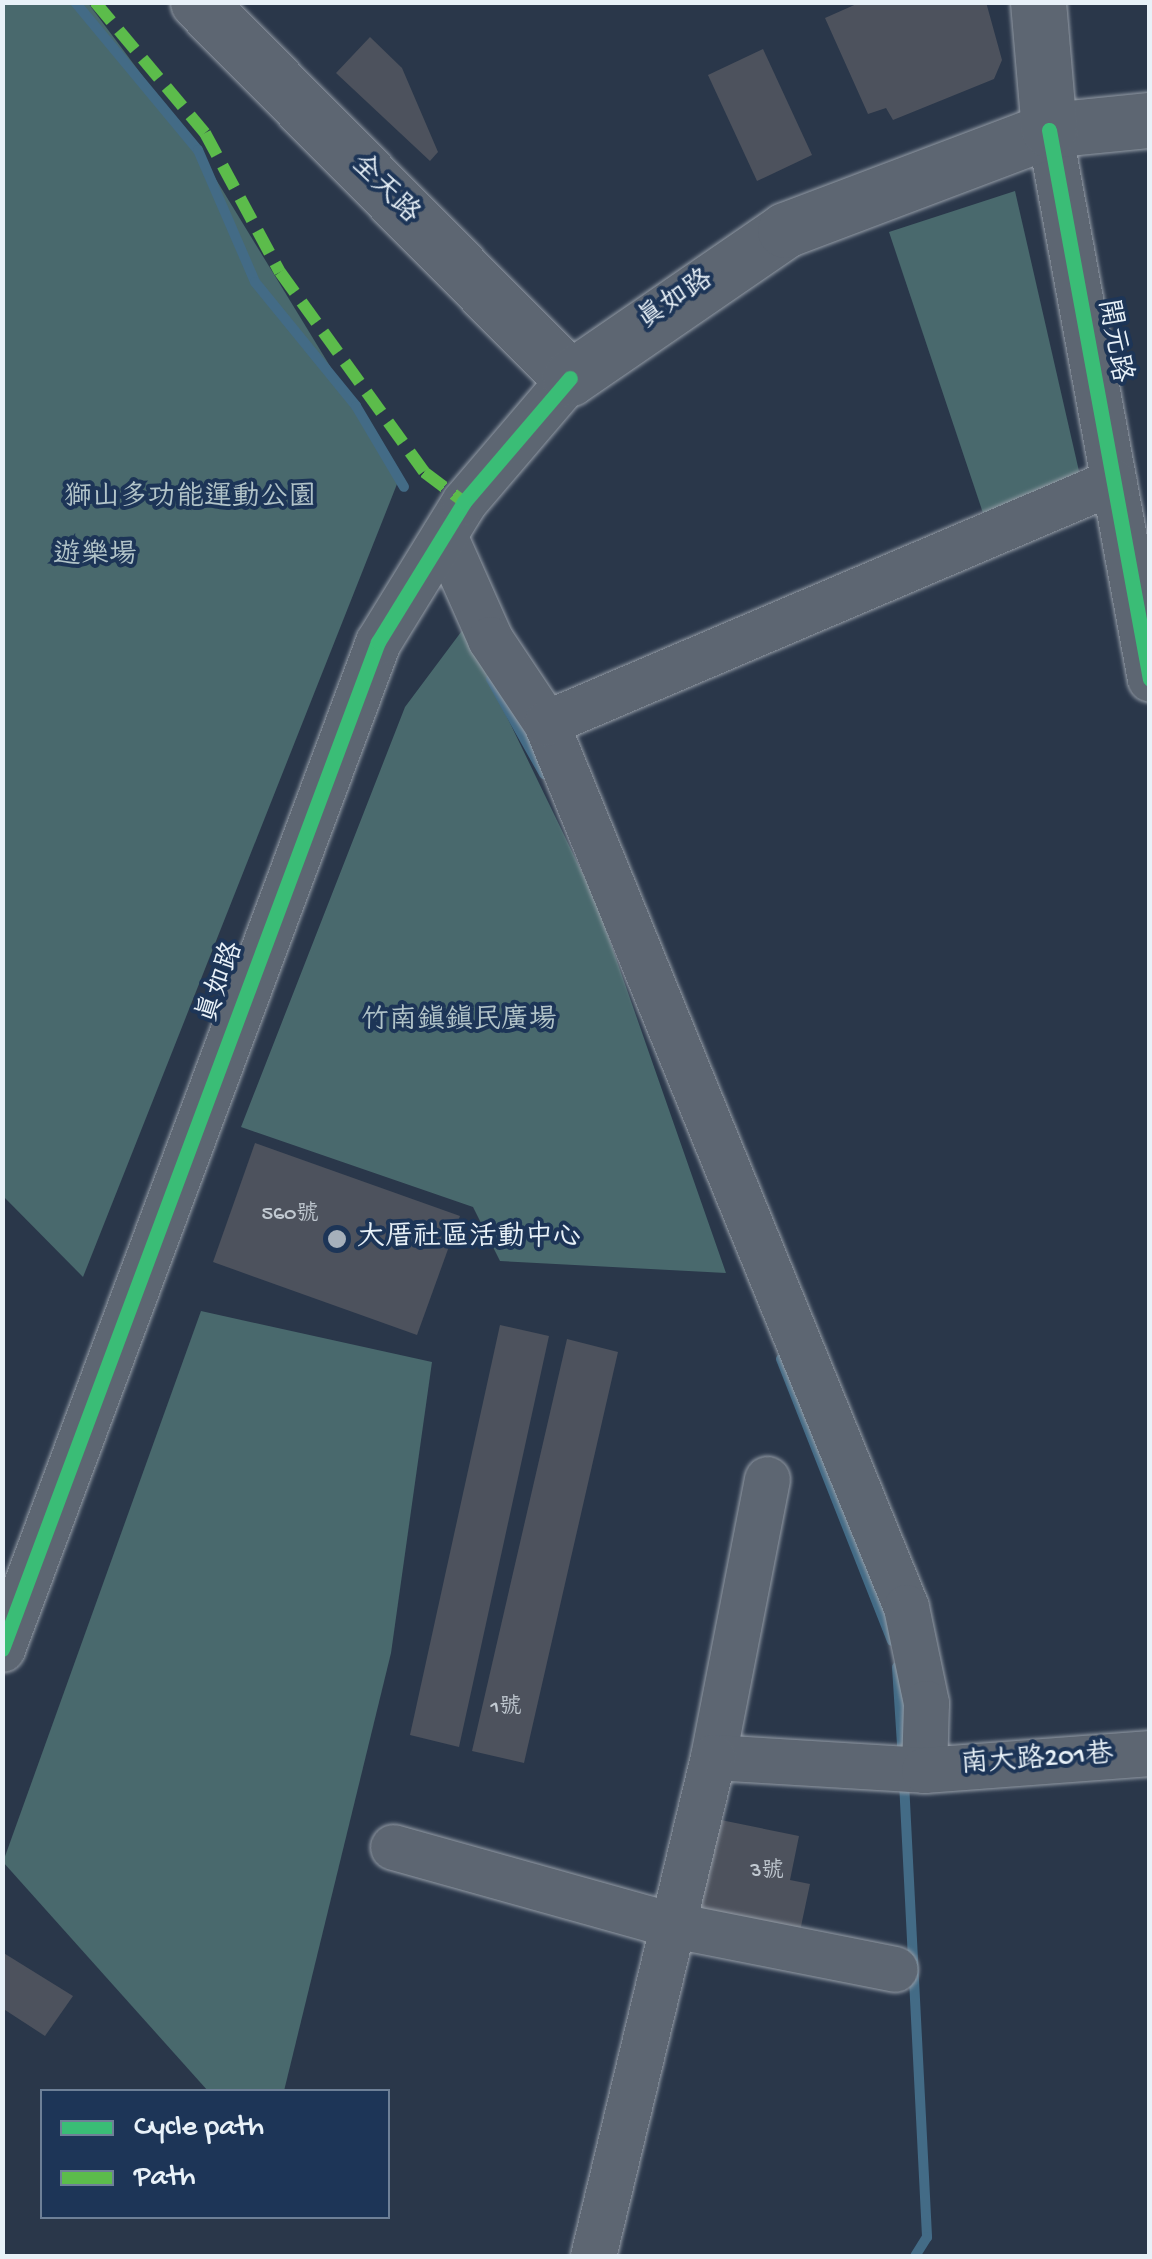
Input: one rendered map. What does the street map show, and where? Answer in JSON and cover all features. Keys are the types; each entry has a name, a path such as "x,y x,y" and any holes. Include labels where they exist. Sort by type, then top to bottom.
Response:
{"main road":[{"name":"全天路","path":"198,2 570,378"},
{"name":"開元路","path":"1038,2 1049,130"},
{"name":"真如路","path":"570,378 785,230 1049,130 1150,120"}],"street":[{"name":"開元路","path":"1049,130 1128,508 1150,679"},
{"name":"真如路","path":"2,1649 378,642 444,534 570,378"},
{"path":"546,724 1128,508"},
{"path":"444,534 490,639 546,724 906,1607 926,1703 924,1770"},
{"path":"594,2256 712,1758 767,1478"},
{"name":"南大路201巷","path":"712,1758 924,1770 1150,1753"},
{"path":"393,1847 673,1924 896,1969"}],"green space":[{"name":"獅山多功能運動公園","path":"3,2 88,3 198,150 399,479 83,1277 3,1196"},
{"path":"1015,191 1081,480 987,525 889,232"},
{"name":"竹南鎮鎮民廣場","path":"464,628 596,901 726,1273 500,1261 473,1207 241,1127 405,707"},
{"path":"201,1311 432,1362 391,1653 284,2089 206,2089 3,1862"}],"building":[{"path":"861,2 986,2 1002,60 994,79 893,120 886,108 868,114 825,18"},
{"path":"370,37 402,68 438,152 430,161 336,73"},
{"path":"763,49 812,155 757,181 708,75"},
{"name":"大厝社區活動中心","path":"255,1143 460,1216 417,1335 213,1262"},
{"path":"500,1325 549,1336 459,1747 410,1735"},
{"path":"567,1339 618,1352 524,1763 472,1751"},
{"path":"716,1819 799,1836 790,1880 810,1884 800,1931 698,1911"},
{"path":"2,1952 73,1996 45,2036 2,2008"}],"waterway":[{"path":"75,2 198,150 255,282 356,406 404,487"},
{"path":"491,679 544,774"},
{"path":"781,1359 892,1641"},
{"path":"897,1667 903,1760"},
{"path":"904,1782 927,2237 915,2256"}],"marked path":[{"path":"95,2 205,133 280,272 424,472 464,502"}],"cycle path":[{"path":"1049,130 1150,679"},
{"path":"2,1649 378,642 464,502 570,378"}],"place":[{"name":"大厝社區活動中心","path":"337,1239"}],"park label":[{"name":"遊樂場","path":"95,557"}]}
